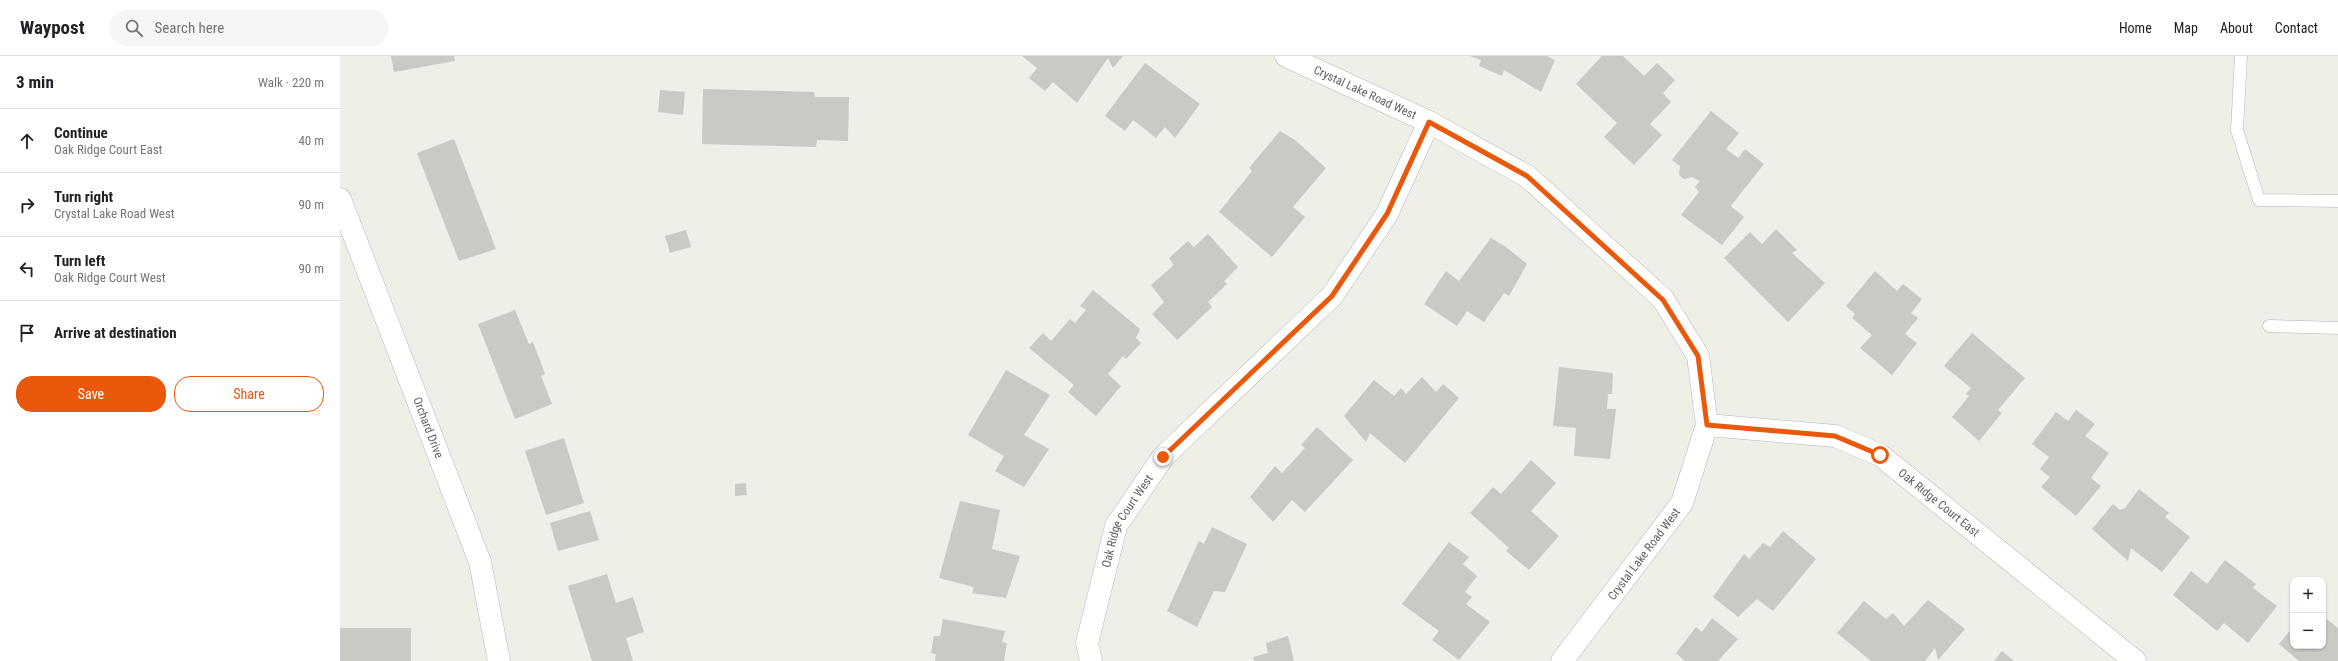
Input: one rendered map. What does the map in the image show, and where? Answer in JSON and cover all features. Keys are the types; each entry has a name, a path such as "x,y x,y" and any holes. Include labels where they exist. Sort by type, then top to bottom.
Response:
{"street":[{"name":"Crystal Lake Road West","path":"1286,56 1429,122 1527,176 1663,300 1698,356 1707,425 1682,503 1562,661"},
{"name":"Oak Ridge Court West","path":"1091,661 1087,643 1116,526 1163,457 1332,296 1387,214 1429,122"},
{"name":"Orchard Drive","path":"340,199 480,562 499,661"},
{"name":"Oak Ridge Court East","path":"1707,425 1835,436 1880,455 2135,661"}],"lane":[{"path":"2241,56 2237,130 2259,200 2338,201"},
{"path":"2269,326 2338,328"}],"building":[{"path":"391,56 454,56 455,61 394,72"},
{"path":"1022,56 1123,56 1113,68 1108,58 1077,103 1053,82 1045,91 1029,78 1037,68"},
{"path":"1470,56 1547,56 1555,60 1541,92 1504,70 1502,76 1479,66 1481,60"},
{"path":"1602,56 1623,56 1644,76 1657,63 1675,80 1663,93 1671,102 1650,124 1662,135 1634,165 1604,137 1617,123 1576,84"},
{"path":"1145,63 1200,104 1175,138 1165,127 1156,138 1133,120 1125,131 1105,116"},
{"path":"703,89 814,92 815,97 849,97 848,141 817,140 816,147 702,144"},
{"path":"660,90 685,92 683,115 658,112"},
{"path":"1711,111 1739,133 1726,149 1738,158 1745,149 1764,164 1731,206 1744,217 1722,245 1681,215 1699,192 1695,187 1700,181 1692,177 1684,179 1679,175 1680,166 1672,160"},
{"path":"1280,131 1295,140 1326,168 1293,207 1305,217 1272,257 1219,212 1252,171 1249,168"},
{"path":"454,139 496,249 459,261 417,153"},
{"path":"1776,229 1797,250 1792,253 1825,283 1788,322 1724,258 1750,232 1762,244"},
{"path":"686,230 691,247 670,253 665,236"},
{"path":"1208,234 1238,267 1224,281 1227,284 1208,302 1212,307 1177,340 1152,314 1164,302 1151,285 1174,265 1169,258 1188,241 1194,247"},
{"path":"1491,238 1506,247 1527,264 1509,296 1504,293 1484,322 1467,311 1457,326 1424,304 1446,271 1459,281"},
{"path":"1875,271 1897,291 1903,284 1922,299 1911,313 1918,318 1905,334 1917,343 1892,375 1860,348 1872,335 1852,318 1855,314 1846,306"},
{"path":"1093,290 1140,329 1136,338 1141,343 1126,359 1123,356 1108,374 1121,386 1096,416 1068,392 1074,385 1029,348 1043,333 1051,341 1070,319 1075,323 1086,310 1080,306"},
{"path":"515,310 529,344 533,342 545,374 541,376 552,404 515,419 478,324"},
{"path":"1972,333 2025,378 1998,410 2002,413 1979,441 1952,417 1969,396 1966,394 1971,388 1944,366"},
{"path":"1559,367 1613,373 1612,394 1608,394 1607,409 1616,409 1610,459 1574,456 1576,428 1553,426"},
{"path":"1006,370 1050,395 1024,435 1049,449 1024,487 995,471 1004,456 968,435"},
{"path":"1422,377 1436,392 1443,384 1459,398 1405,463 1370,433 1366,442 1344,416 1374,380 1394,396 1401,388 1406,394"},
{"path":"2076,410 2095,424 2085,436 2109,453 2091,478 2101,486 2076,516 2041,487 2050,477 2040,469 2049,457 2032,444 2056,412 2068,421"},
{"path":"1317,427 1353,460 1305,512 1292,500 1273,522 1250,497 1275,466 1282,473 1305,448 1301,445"},
{"path":"564,438 584,503 546,515 525,451"},
{"path":"1531,460 1556,483 1531,511 1559,536 1529,570 1506,551 1509,548 1470,513 1493,487 1501,494"},
{"path":"746,483 747,495 735,496 735,484"},
{"path":"2139,489 2169,513 2165,517 2190,537 2162,572 2131,548 2128,561 2092,529 2113,504 2120,510 2125,508"},
{"path":"960,501 1000,510 992,549 1020,556 1006,598 972,593 974,587 939,578"},
{"path":"590,511 599,540 558,551 550,523"},
{"path":"1212,527 1247,544 1225,592 1214,591 1197,627 1167,611 1199,541 1204,544"},
{"path":"1783,531 1816,559 1773,611 1757,599 1738,617 1713,597 1744,554 1749,559 1763,543 1770,547"},
{"path":"1449,542 1469,557 1463,564 1477,576 1465,592 1472,597 1466,604 1490,622 1459,660 1432,640 1439,631 1402,604"},
{"path":"2225,560 2256,584 2253,588 2277,606 2248,643 2224,623 2217,631 2173,595 2191,571 2207,584"},
{"path":"607,574 616,603 633,597 644,632 626,638 633,661 592,661 568,586"},
{"path":"1928,600 1965,629 1938,660 1935,648 1925,661 1871,661 1837,633 1864,601 1886,619 1893,613 1904,626"},
{"path":"1712,618 1738,639 1718,661 1685,661 1676,653 1696,627 1702,632"},
{"path":"2326,618 2338,628 2338,661 2299,661 2279,644 2290,631 2290,649 2326,649"},
{"path":"943,619 1005,631 1002,642 1007,643 1004,661 935,661 936,654 931,653 934,636 940,636"},
{"path":"340,628 411,628 411,661 340,661"},
{"path":"1288,636 1294,661 1254,661 1253,657 1268,653 1266,643"},
{"path":"2002,651 2014,661 1994,661"}],"route":[{"path":"1163,457 1332,296 1387,214 1429,122 1527,176 1663,300 1698,356 1707,425 1835,436 1880,455"}]}
